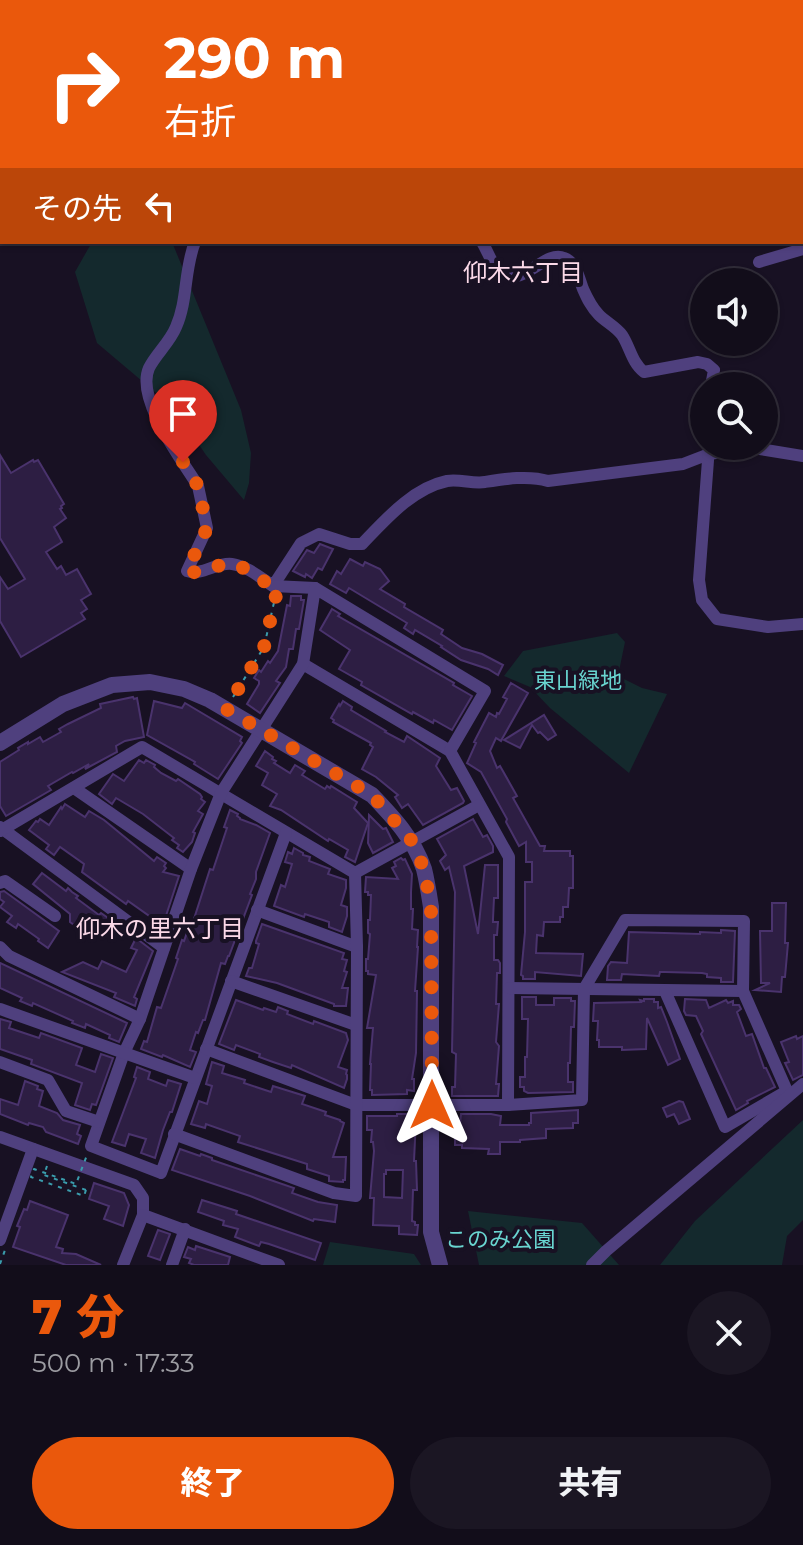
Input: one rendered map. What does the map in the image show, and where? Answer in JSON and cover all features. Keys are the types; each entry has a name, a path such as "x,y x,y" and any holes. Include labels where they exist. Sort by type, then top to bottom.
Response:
{"street":[{"path":"194,244 176,327 148,370 147,381 155,417 198,486 201,497 207,528 187,571 193,573 222,564 234,564 275,586 315,588 485,691 450,751"},
{"path":"483,244 498,269 506,276 518,277 557,257 573,264 588,301 596,313 621,333 638,368 644,372 698,362 707,364 714,372"},
{"path":"759,262 803,249"},
{"path":"778,452 803,456"},
{"path":"275,586 301,543 319,534 350,544 362,544 390,514 431,485 453,480 548,481 683,464 690,460"},
{"path":"708,460 699,580 702,600 717,619 768,627 803,624"},
{"path":"286,833 161,1173 91,1146 221,793 303,664 315,588"},
{"path":"303,664 450,751 509,857 508,1105"},
{"path":"0,743 63,704 112,685 150,682 184,689 226,709 372,795 412,841 424,869 431,907 431,1232 440,1265"},
{"path":"164,948 1,830 142,747 355,873"},
{"path":"74,788 191,869"},
{"path":"355,873 479,805"},
{"path":"174,1134 334,1193 356,1196 355,873"},
{"path":"0,883 5,881 55,916"},
{"path":"257,910 357,947"},
{"path":"206,1049 356,1105 508,1105 582,1100 584,989 625,920 744,921 743,991 787,1091 725,1127 665,991"},
{"path":"0,947 9,956 140,1019"},
{"path":"231,981 356,1025"},
{"path":"509,988 743,991"},
{"path":"0,1009 195,1078"},
{"path":"0,1062 48,1080 66,1111 99,1122"},
{"path":"592,1265 803,1084"},
{"path":"0,1137 134,1185 143,1198 143,1215 123,1265"},
{"path":"0,1240 33,1149"},
{"path":"143,1215 185,1229 244,1259 279,1265"},
{"path":"172,1265 185,1229"}],"path":[{"path":"226,709 264,647 275,586"},
{"path":"44,1175 86,1190 84,1196 31,1177 34,1169 76,1184 87,1155"}],"green space":[{"path":"91,244 173,244 241,410 251,453 249,483 244,500 206,455 174,408 97,343 75,272"},
{"name":"東山緑地","path":"617,633 625,642 618,676 642,688 667,694 629,773 550,708 530,687 504,676 523,651"},
{"path":"803,1120 803,1220 787,1236 782,1265 660,1265 695,1221"},
{"name":"このみ公園","path":"468,1211 582,1223 619,1265 479,1265"},
{"name":"このみ公園","path":"330,1242 414,1254 421,1265 323,1265"}],"building":[{"path":"0,455 11,473 38,460 64,504 60,509 66,518 54,527 62,542 46,552 57,569 61,566 66,575 77,569 91,594 81,600 87,609 81,613 85,619 21,657 0,621 0,577 8,589 25,579 0,538"},
{"path":"320,544 333,549 322,570 318,568 312,578 293,571 307,550 314,553"},
{"path":"350,559 363,566 365,562 380,569 389,581 380,589 443,630 441,634 462,648 503,665 498,675 461,660 415,630 413,634 404,628 407,623 349,588 346,593 330,584 337,571 341,574"},
{"path":"291,596 301,596 304,600 299,629 296,629 293,649 289,649 286,667 276,681 280,683 260,713 247,704 259,684 254,678 278,651"},
{"path":"332,609 340,614 338,616 472,696 452,730 434,720 433,723 412,714 339,669 350,650 320,630"},
{"path":"511,683 528,693 501,741 496,738 490,751 497,768 500,766 517,796 513,798 540,846 545,846 544,851 570,851 570,856 573,856 573,888 569,888 568,907 563,907 560,922 544,922 543,936 537,935 536,953 583,954 581,976 535,972 535,979 523,979 525,882 532,882 532,862 526,862 526,842 519,846 481,772 467,763 489,713 496,717 499,714 507,699 503,697"},
{"path":"137,698 144,737 116,746 117,752 85,769 89,764 72,772 48,786 51,790 6,816 0,806 0,762 28,742 40,737 43,742 61,732 59,729 101,708 100,704"},
{"path":"154,701 182,708 185,703 242,737 242,743 218,779 147,735"},
{"path":"343,701 352,707 351,710 385,732 404,742 407,736 440,758 436,766 451,790 457,788 463,803 423,825 408,804 402,808 395,797 398,795 362,769 373,747 371,743 333,722 331,718"},
{"path":"544,715 556,735 548,740 532,725 520,748 504,740"},
{"path":"265,751 276,761 274,763 290,773 295,765 305,771 302,775 325,789 331,786 357,802 354,808 368,823 355,862 345,857 348,850 270,806 277,794 262,785 268,773 256,766"},
{"path":"139,760 144,763 146,760 161,773 176,781 178,779 200,794 205,802 198,811 203,814 193,832 192,842 183,852 177,848 179,845 172,840 174,838 143,814 116,798 112,804 99,794 113,774 124,781"},
{"path":"65,804 85,817 89,811 104,820 154,861 157,857 166,863 163,872 179,876 160,934 150,926 152,918 128,901 126,904 82,872 84,864 60,847 54,855 46,849 49,845 29,830 40,819 49,825"},
{"path":"230,810 240,819 270,833 256,872 252,895 229,956 225,964 221,963 205,1020 196,1032 190,1050 196,1052 190,1067 141,1049 144,1041 147,1042 157,1007 161,1008 182,940 192,925 210,869 213,870"},
{"path":"369,815 383,829 386,828 393,842 373,853 368,843"},
{"path":"473,819 483,837 487,835 493,846 493,852 464,866 478,934 485,865 498,865 498,898 494,898 493,922 498,922 497,935 494,935 494,960 500,963 496,1004 499,1004 496,1042 499,1046 498,1096 452,1096 456,1054 452,1052 455,892 449,867 445,870 440,861 446,855 437,839"},
{"path":"294,848 310,857 309,861 330,869 328,874 346,880 341,905 347,907 347,916 342,932 329,927 329,922 274,906 281,885 285,887 292,864 285,862 288,852 292,854"},
{"path":"405,859 412,874 412,929 418,930 414,1091 372,1095 370,1064 373,1028 367,1028 376,975 366,971 371,895 365,892 366,877 398,879 392,868 396,866 394,862"},
{"path":"42,873 66,891 68,888 99,915 101,913 115,923 105,936 85,924 81,930 70,922 70,914 33,884"},
{"path":"4,891 59,931 48,948 18,924 16,928 7,922 12,916 0,907 4,902 0,899 0,892"},
{"path":"772,903 786,903 785,943 788,943 781,992 755,990 770,983 761,983 760,931 772,931"},
{"path":"262,924 344,953 342,959 347,960 344,971 347,972 342,988 348,988 346,1006 334,1006 277,983 246,976 252,968"},
{"path":"721,930 735,931 733,982 721,982 721,978 707,977 702,973 665,972 660,972 659,976 622,974 621,980 607,980 611,962 627,963 629,932 700,934 721,933"},
{"path":"136,938 153,951 134,997 137,999 135,1006 114,997 116,993 62,972 83,962 98,969 102,961 126,972 137,950 131,948"},
{"path":"0,963 127,1023 119,1042 86,1024 85,1028 33,1003 32,1006 20,1001 22,998 0,988"},
{"path":"522,997 536,997 536,1005 554,1005 554,998 571,998 575,1001 568,1063 568,1082 573,1082 573,1092 528,1093 520,1087 520,1077 525,1077 528,1019 522,1019"},
{"path":"644,999 658,1002 658,1008 661,1007 667,1022 680,1059 668,1065 647,1018 646,1049 599,1047 598,1021 593,1021 594,1003 641,1002"},
{"path":"685,999 706,1000 709,1008 726,1000 739,1005 741,1009 737,1012 746,1036 752,1034 764,1068 775,1087 736,1110 701,1034 703,1031 696,1016 686,1015 684,1011"},
{"path":"236,1000 263,1010 276,1012 278,1007 313,1024 314,1021 346,1033 348,1040 338,1067 347,1070 344,1088 292,1065 291,1068 259,1057 260,1054 236,1045 234,1050 219,1044"},
{"path":"0,1019 11,1022 9,1028 39,1038 41,1033 82,1048 76,1065 95,1072 101,1054 113,1058 96,1105 92,1104 90,1110 75,1105 82,1083 0,1049"},
{"path":"796,1036 797,1039 803,1036 803,1075 793,1080 785,1063 789,1062 781,1042"},
{"path":"212,1062 224,1066 222,1073 245,1080 244,1083 271,1092 273,1086 305,1096 302,1104 326,1112 325,1115 344,1123 333,1157 346,1157 345,1180 329,1181 329,1176 307,1169 307,1164 238,1142 240,1136 206,1124 205,1128 191,1124 199,1101 207,1104 212,1086 206,1084"},
{"path":"137,1067 150,1072 148,1079 166,1086 168,1080 181,1084 155,1158 141,1153 146,1139 129,1134 125,1146 112,1142 136,1078"},
{"path":"25,1081 43,1091 39,1106 57,1113 63,1120 80,1125 78,1144 46,1132 43,1127 28,1125 0,1114 0,1099 18,1105"},
{"path":"683,1102 690,1119 679,1124 674,1114 667,1117 663,1108"},
{"path":"578,1110 578,1123 573,1123 573,1128 546,1129 546,1138 500,1142 500,1154 488,1154 489,1149 455,1145 461,1114 491,1114 501,1116 500,1125 529,1125 531,1113"},
{"path":"415,1114 416,1119 414,1161 417,1190 413,1190 412,1221 418,1225 417,1235 399,1234 399,1226 373,1225 374,1198 370,1198 374,1151 372,1130 367,1130 367,1116","holes":["386,1170 403,1170 402,1198 384,1197"]},
{"path":"180,1149 294,1188 292,1193 337,1205 335,1222 313,1221 172,1170"},
{"path":"94,1183 124,1193 129,1205 123,1226 104,1219 109,1206 89,1199"},
{"path":"202,1200 321,1243 315,1260 269,1244 261,1242 259,1246 235,1237 238,1229 198,1212"},
{"path":"30,1201 68,1215 56,1247 63,1249 62,1253 76,1254 101,1265 66,1265 13,1247 20,1227 17,1226"},
{"path":"158,1230 170,1234 160,1260 148,1256"},
{"path":"196,1246 230,1257 228,1265 189,1263 191,1259 184,1257 188,1247 195,1250"}],"district":[{"name":"仰木六丁目","path":"523,272"},
{"name":"仰木の里六丁目","path":"160,928"}],"route":[{"path":"183,462 198,486 207,528 187,571 193,573 222,564 234,564 278,587 264,647 226,709 372,795 412,841 424,869 431,907 432,1105"}]}
